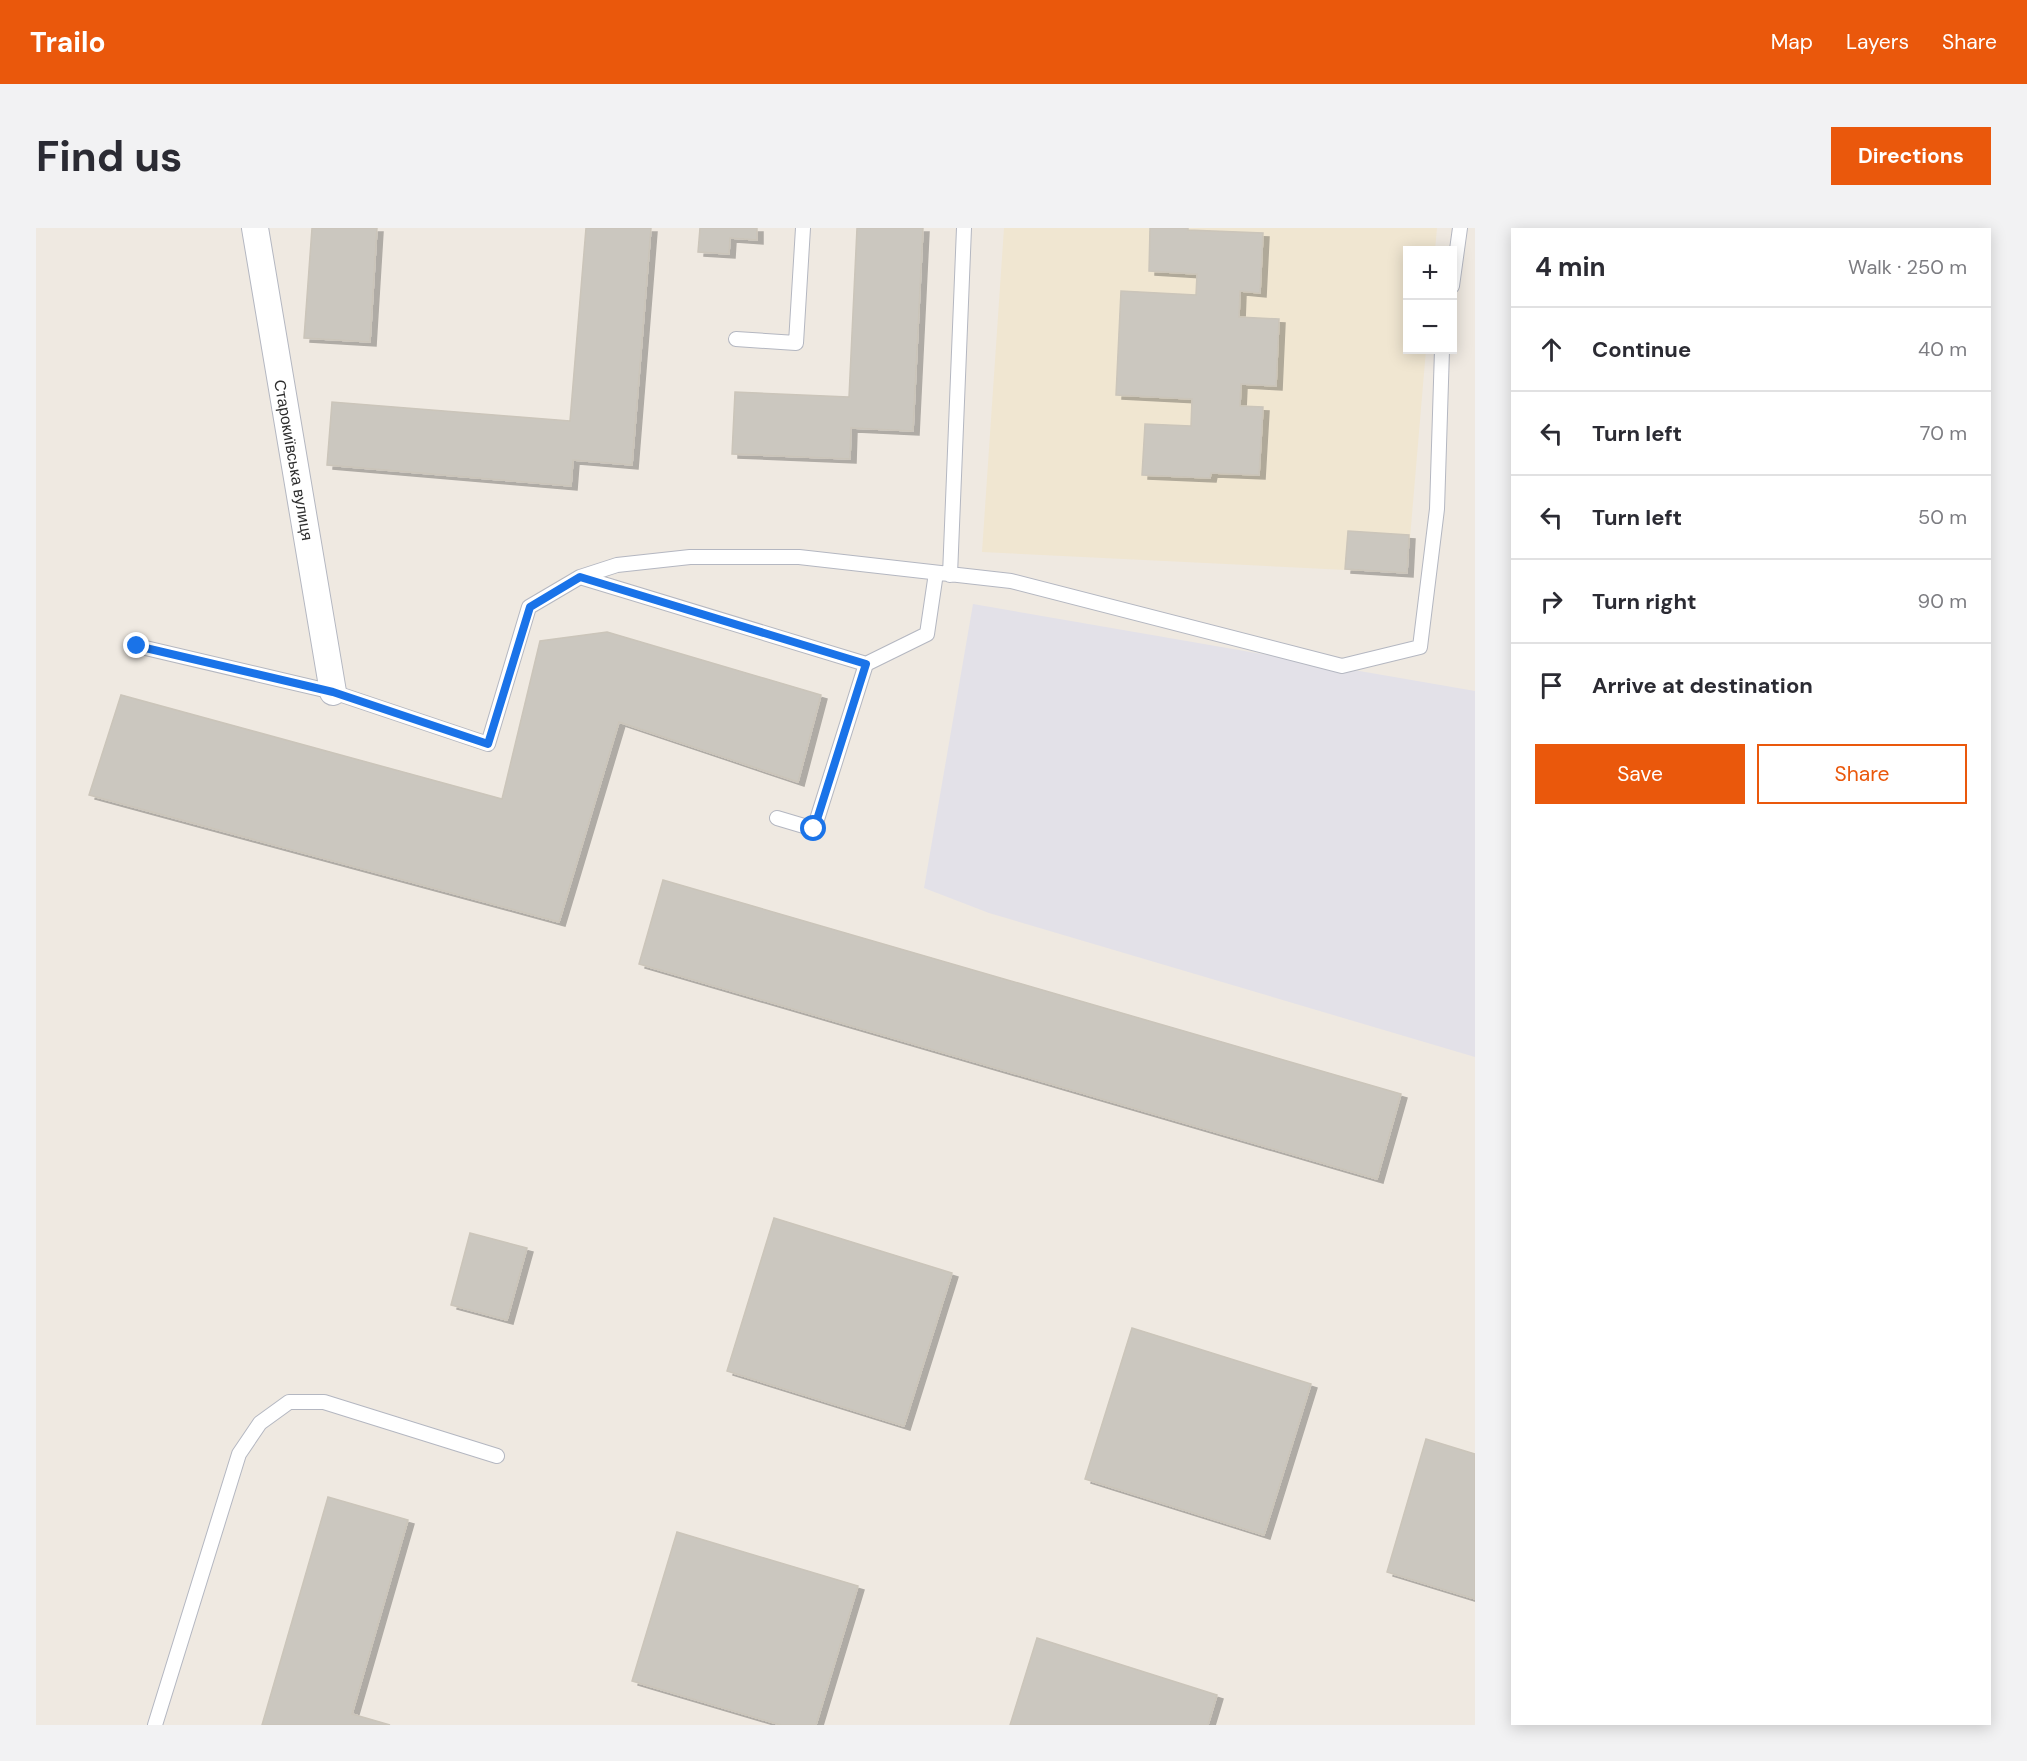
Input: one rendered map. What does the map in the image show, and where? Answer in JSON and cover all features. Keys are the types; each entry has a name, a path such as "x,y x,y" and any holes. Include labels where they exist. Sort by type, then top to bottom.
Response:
{"street":[{"name":"Старокиївська вулиця","path":"255,228 333,692"}],"lane":[{"path":"736,339 796,343 803,228"},
{"path":"580,577 866,664 927,634 943,574 964,228"},
{"path":"1457,250 1460,228"},
{"path":"137,646 333,692 488,744 530,607 580,577 617,565 690,557 799,557 1011,581 1342,666 1420,647 1437,509 1443,354"},
{"path":"777,818 814,829 866,664"},
{"path":"155,1725 239,1454 260,1423 289,1402 324,1402 497,1456"}],"shaded area":[{"path":"1004,228 1437,228 1435,246 1403,246 1403,354 1426,354 1407,573 982,552"},
{"path":"973,604 1475,691 1475,1057 989,913 924,888"}],"building":[{"path":"312,228 377,228 370,342 304,338"},
{"path":"586,228 651,228 632,465 573,460 571,486 327,465 332,402 570,421"},
{"path":"700,228 757,228 757,240 730,238 729,254 698,252"},
{"path":"857,228 923,228 913,431 851,428 850,459 732,454 735,392 849,397"},
{"path":"1150,228 1263,233 1260,293 1240,291 1239,317 1279,319 1276,386 1241,384 1240,406 1263,407 1259,475 1211,473 1210,478 1142,475 1145,424 1191,426 1192,399 1116,395 1121,291 1196,295 1197,274 1149,271"},
{"path":"1348,531 1409,535 1407,573 1345,569"},
{"path":"607,632 821,695 798,782 619,722 559,922 89,795 121,695 502,799 540,641"},
{"path":"663,880 1401,1094 1377,1179 639,964"},
{"path":"774,1218 952,1273 904,1426 727,1371"},
{"path":"470,1233 527,1248 507,1320 451,1305"},
{"path":"1132,1328 1311,1384 1264,1535 1085,1479"},
{"path":"1426,1439 1475,1454 1475,1599 1387,1572"},
{"path":"328,1497 408,1520 352,1714 390,1725 262,1725"},
{"path":"677,1532 858,1586 816,1725 781,1725 632,1681"},
{"path":"1037,1638 1217,1695 1208,1725 1010,1725"}],"route":[{"path":"137,646 333,692 488,744 530,607 580,577 866,664 814,829"}]}
